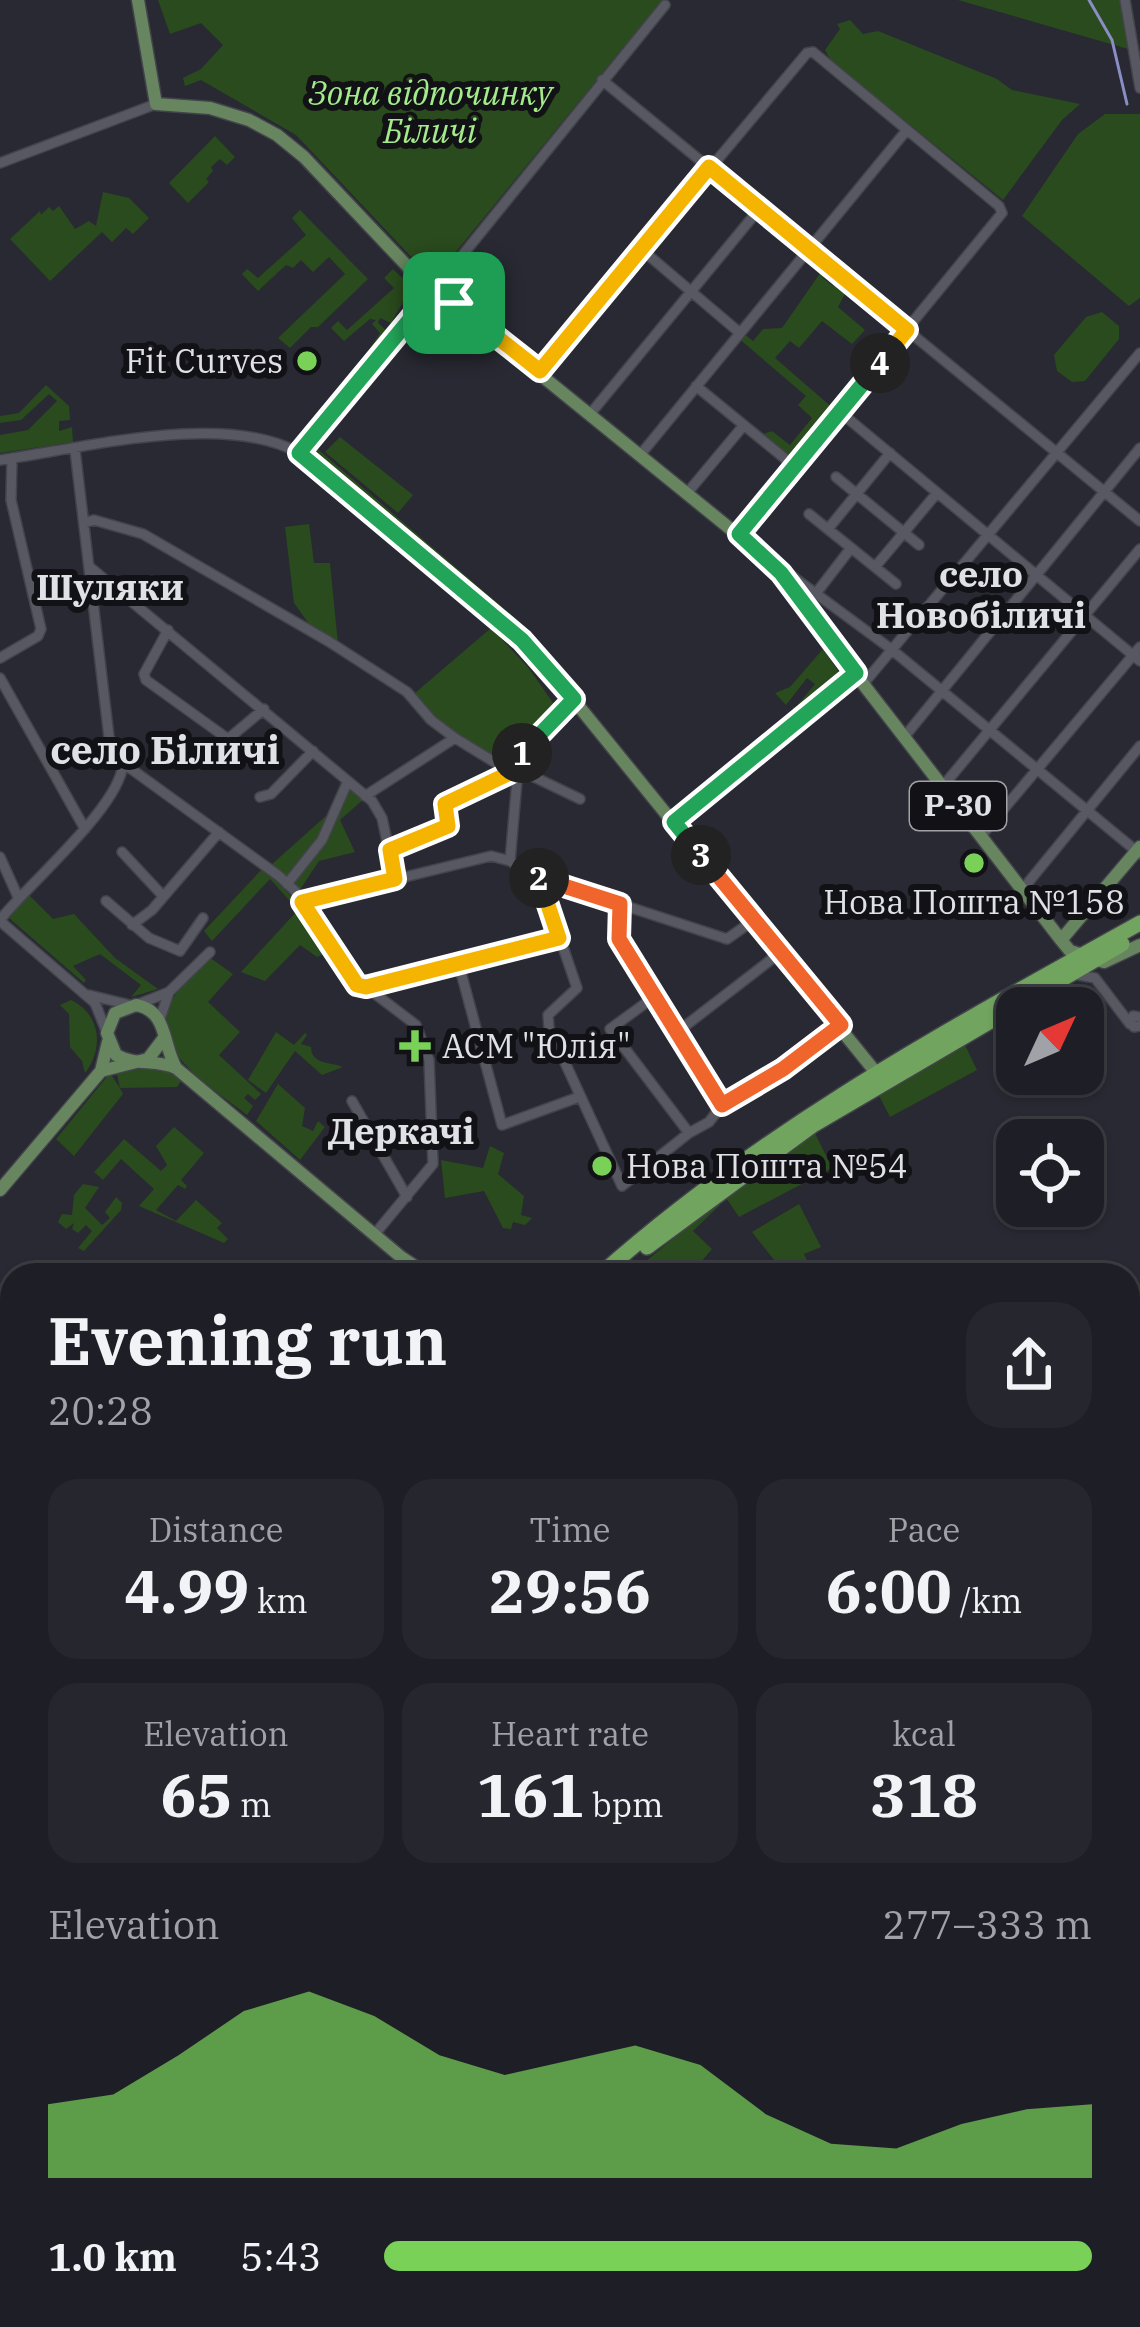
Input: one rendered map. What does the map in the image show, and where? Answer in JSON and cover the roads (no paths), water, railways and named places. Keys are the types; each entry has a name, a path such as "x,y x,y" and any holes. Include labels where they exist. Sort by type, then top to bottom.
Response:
{"highway":[{"path":"1090,957 1140,923"},
{"path":"615,1263 739,1162 1067,970 1140,933"},
{"path":"631,1263 733,1180 880,1077"}],"main road":[{"path":"138,0 157,104"},
{"name":"Р-30","path":"157,104 210,108 277,134 374,235 435,289 765,557 1060,940 1070,951 1090,957"},
{"path":"435,289 299,453 522,640 880,1077"},
{"path":"1067,970 1060,940 1139,851"},
{"path":"1090,957 1104,962 1140,945"},
{"path":"0,1190 101,1071 115,1013 133,1005 149,1008 160,1018 176,1068"},
{"path":"107,1037 116,1054 176,1068 405,1263"},
{"path":"101,1071 155,1054 164,1038"},
{"path":"401,1258 409,1263"}],"street":[{"path":"1125,0 1140,88"},
{"path":"435,289 665,4"},
{"path":"540,371 810,51 1002,213 739,534"},
{"path":"602,80 1140,521"},
{"path":"0,163 157,104"},
{"path":"641,454 906,131"},
{"path":"590,413 760,208"},
{"path":"641,249 740,333"},
{"path":"674,822 891,649 1140,353"},
{"path":"696,386 794,466"},
{"path":"840,412 1138,654 981,836"},
{"path":"688,493 744,424"},
{"path":"0,658 41,629 6,459 223,432 260,438 299,453"},
{"path":"905,736 1140,448"},
{"path":"75,449 110,737 123,763 287,884 357,985 416,1025 429,1060 433,1164 374,1235"},
{"path":"828,529 890,453"},
{"path":"836,477 919,545"},
{"path":"875,567 937,493"},
{"path":"808,514 896,584"},
{"path":"84,523 94,520 143,534 407,692 431,720 455,738 580,799"},
{"path":"817,592 851,548"},
{"path":"943,786 1140,549"},
{"path":"765,557 891,649 1139,851"},
{"path":"91,568 365,796 382,818 395,879"},
{"path":"168,630 144,674 146,680 228,739 264,709"},
{"path":"0,678 85,829"},
{"path":"510,861 513,770 524,749 574,699"},
{"path":"365,796 455,738"},
{"path":"1022,890 1140,746"},
{"path":"260,797 271,794 313,751"},
{"path":"107,1037 94,1004 0,920 85,829 122,775 123,763"},
{"path":"390,850 448,826 445,804 513,770"},
{"path":"287,884 322,839 348,781"},
{"path":"132,926 218,832"},
{"path":"122,852 163,896"},
{"path":"302,902 482,856 510,861 538,877 727,939 754,920"},
{"path":"0,857 18,897"},
{"path":"538,877 577,990 548,1019 622,1186 710,1122 722,1105 783,1069 841,1025"},
{"path":"106,901 149,938 181,951 203,918"},
{"path":"620,904 619,939 722,1105"},
{"path":"160,1018 170,992 209,952 194,931"},
{"path":"366,987 559,938"},
{"path":"676,1033 781,952"},
{"path":"1090,957 1100,984"},
{"path":"459,965 502,1125 579,1097"},
{"path":"1067,970 1100,984 1135,1019 1140,1036"},
{"path":"83,992 133,1005 170,992"},
{"path":"654,997 613,1024 611,1033 689,1133"},
{"path":"352,1101 407,1197"}],"waterway":[{"path":"1089,0 1112,40 1127,104"}],"place":[{"name":"Fit Curves","path":"307,361"},
{"name":"Нова Пошта №158","path":"974,863"},
{"name":"АСМ \"Юлія\"","path":"415,1046"},
{"name":"Нова Пошта №54","path":"602,1166"}],"district":[{"name":"Шуляки","path":"110,587"},
{"name":"село Новобіличі","path":"981,594"},
{"name":"село Біличі","path":"165,750"},
{"name":"Деркачі","path":"401,1131"}],"park label":[{"name":"Зона відпочинку Біличі","path":"430,112"}]}
